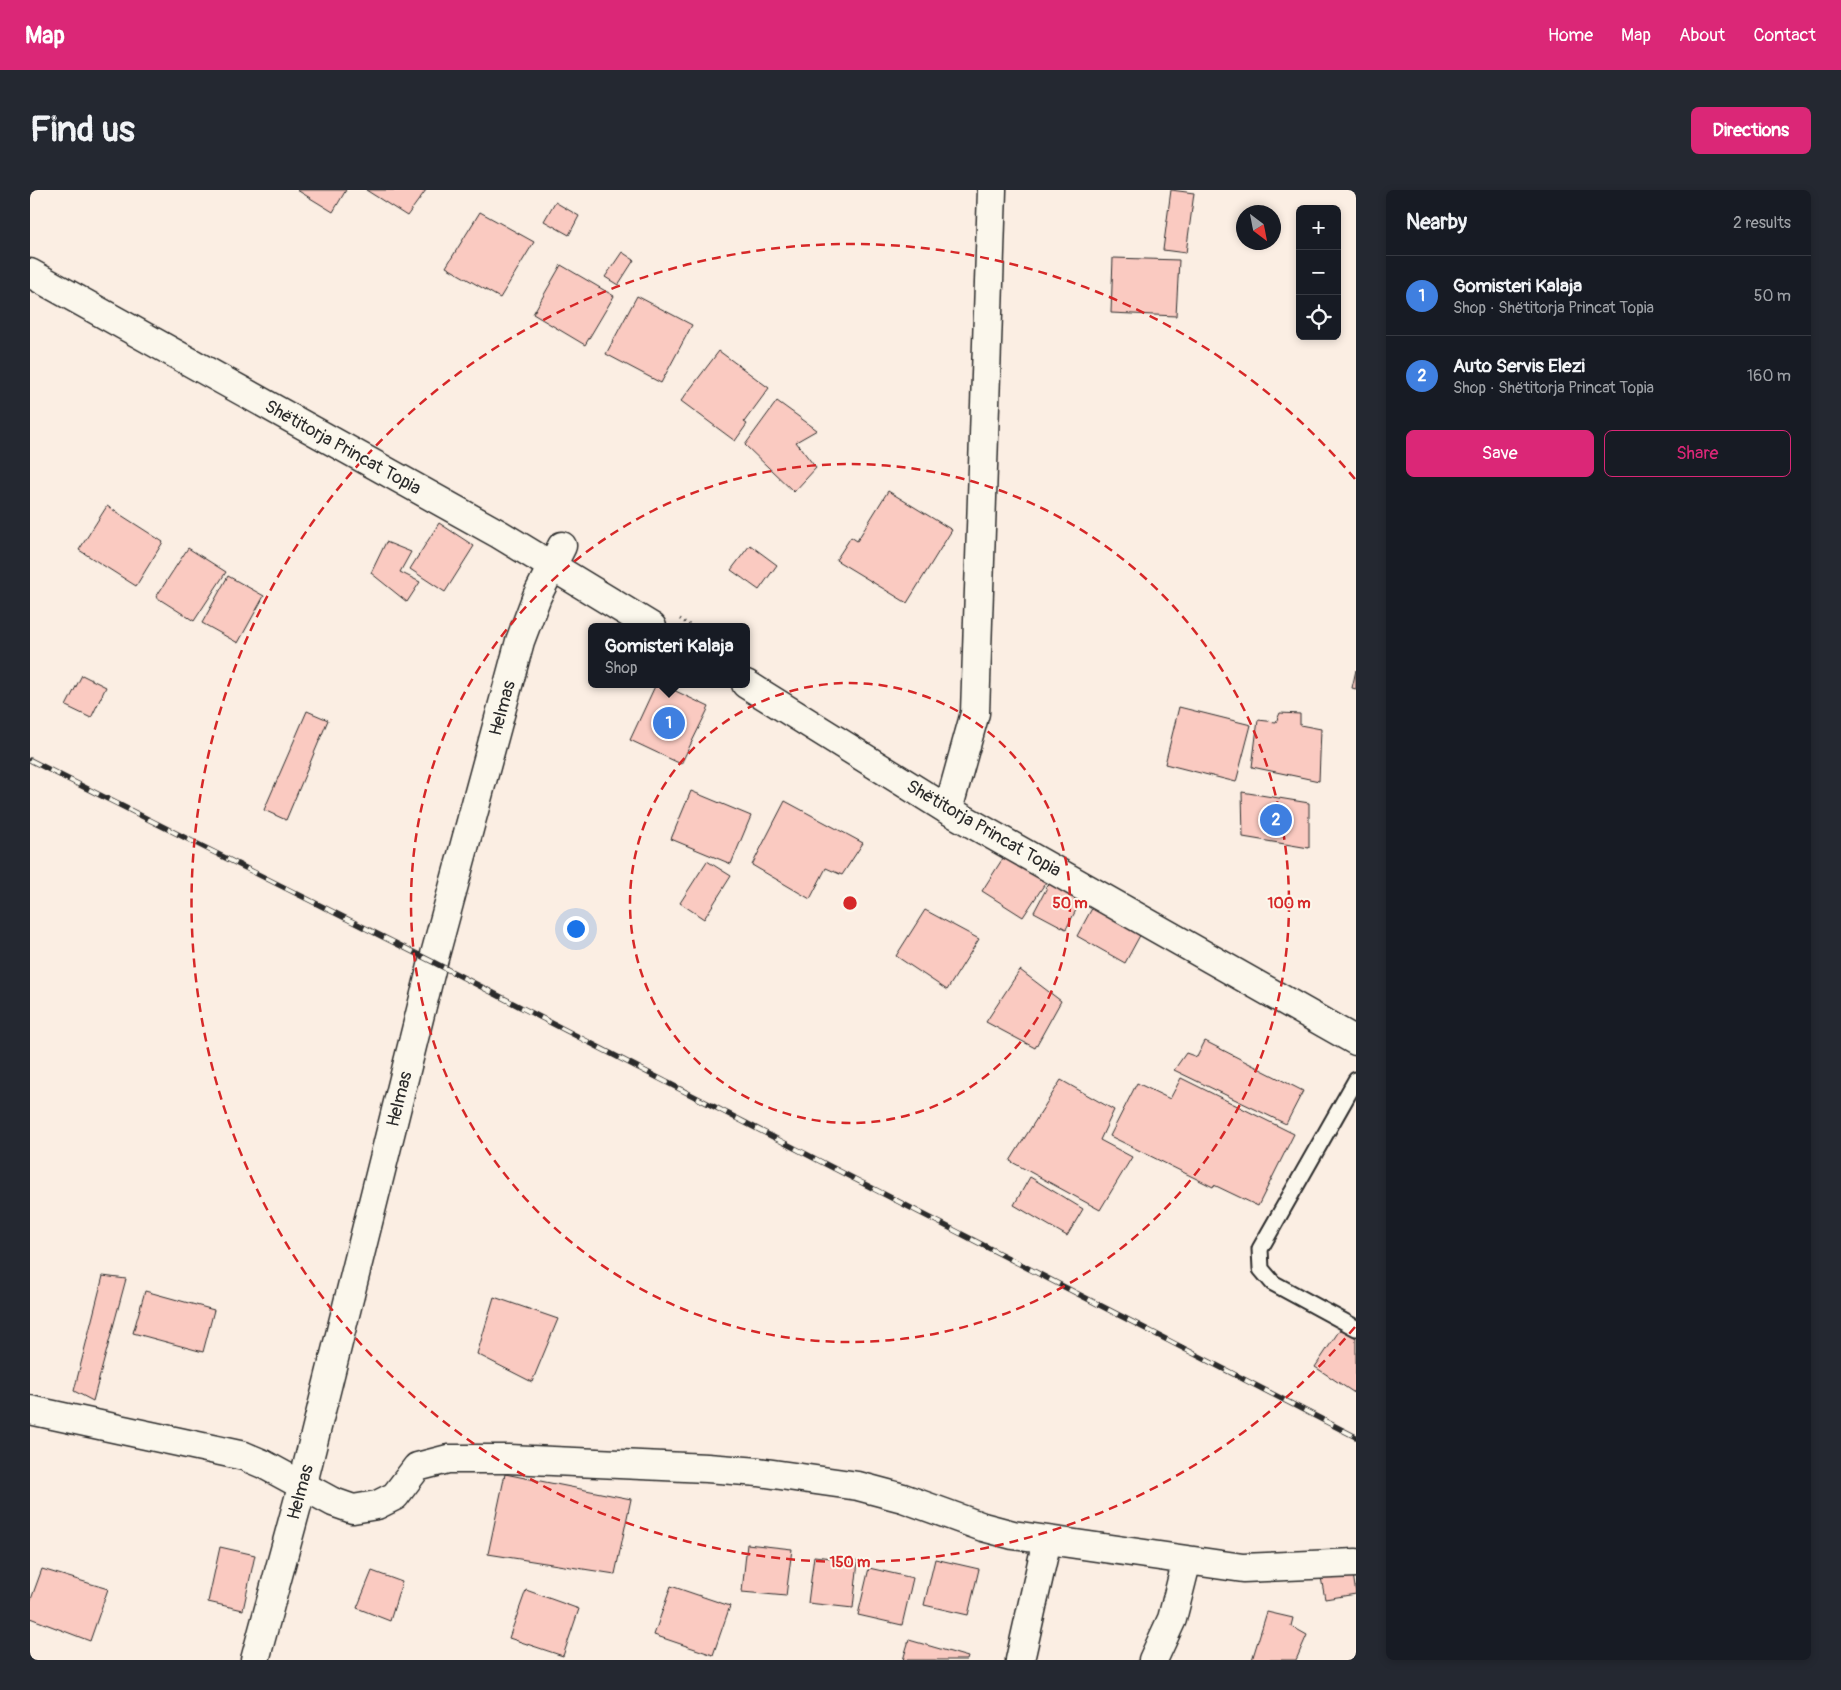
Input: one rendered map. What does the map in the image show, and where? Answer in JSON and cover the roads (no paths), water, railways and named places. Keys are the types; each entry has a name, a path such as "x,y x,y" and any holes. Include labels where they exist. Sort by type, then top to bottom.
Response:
{"street":[{"path":"948,810 976,713 992,190"},
{"name":"Shëtitorja Princat Topia","path":"30,273 557,555 647,623"},
{"name":"Helmas","path":"255,1660 302,1487 433,962 520,641 557,555"},
{"name":"Shëtitorja Princat Topia","path":"750,686 948,810 1356,1041"},
{"path":"30,1410 244,1456 263,1464 302,1487 353,1509 377,1505 395,1496 417,1467 448,1459 509,1459 733,1470 858,1486 903,1498 984,1527 1047,1540 1243,1568 1356,1562"},
{"path":"1020,1660 1047,1540"},
{"path":"1153,1660 1172,1619 1187,1560"}],"lane":[{"path":"1356,1080 1260,1249 1261,1269 1273,1283 1356,1328"}],"railway":[{"path":"30,760 433,962 1356,1437"}],"place":[{"name":"Gomisteri Kalaja","path":"669,723"},
{"name":"Auto Servis Elezi","path":"1276,820"}]}
